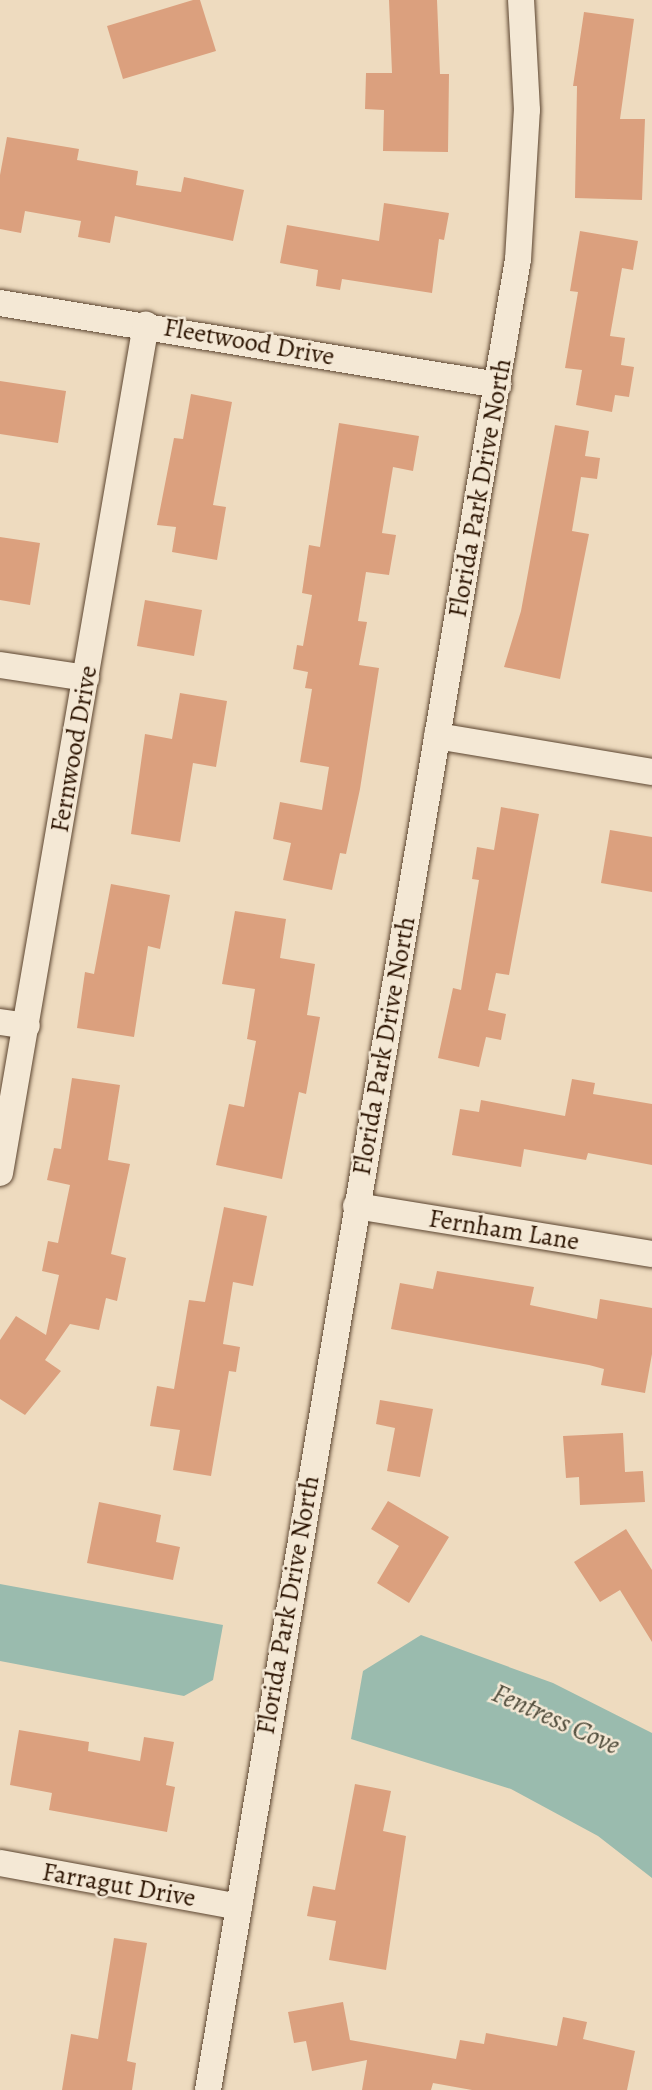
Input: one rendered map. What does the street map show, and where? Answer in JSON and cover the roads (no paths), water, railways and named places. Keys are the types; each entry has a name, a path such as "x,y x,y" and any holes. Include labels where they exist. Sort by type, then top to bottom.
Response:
{"street":[{"name":"Florida Park Drive North","path":"208,2090 356,1206 498,385 523,208 527,110 521,0"},
{"name":"Fleetwood Drive","path":"0,303 146,324 498,385"},
{"name":"Fernwood Drive","path":"0,1173 146,324"},
{"path":"0,665 86,678"},
{"path":"437,736 652,772"},
{"path":"0,1022 26,1026"},
{"name":"Fernham Lane","path":"356,1206 652,1254"},
{"name":"Farragut Drive","path":"0,1863 239,1907"}],"water":[{"path":"0,1584 223,1625 213,1680 184,1696 0,1661"},
{"name":"Fentress Cove","path":"421,1635 553,1683 652,1733 652,1878 598,1836 511,1789 351,1739 363,1671"}]}
